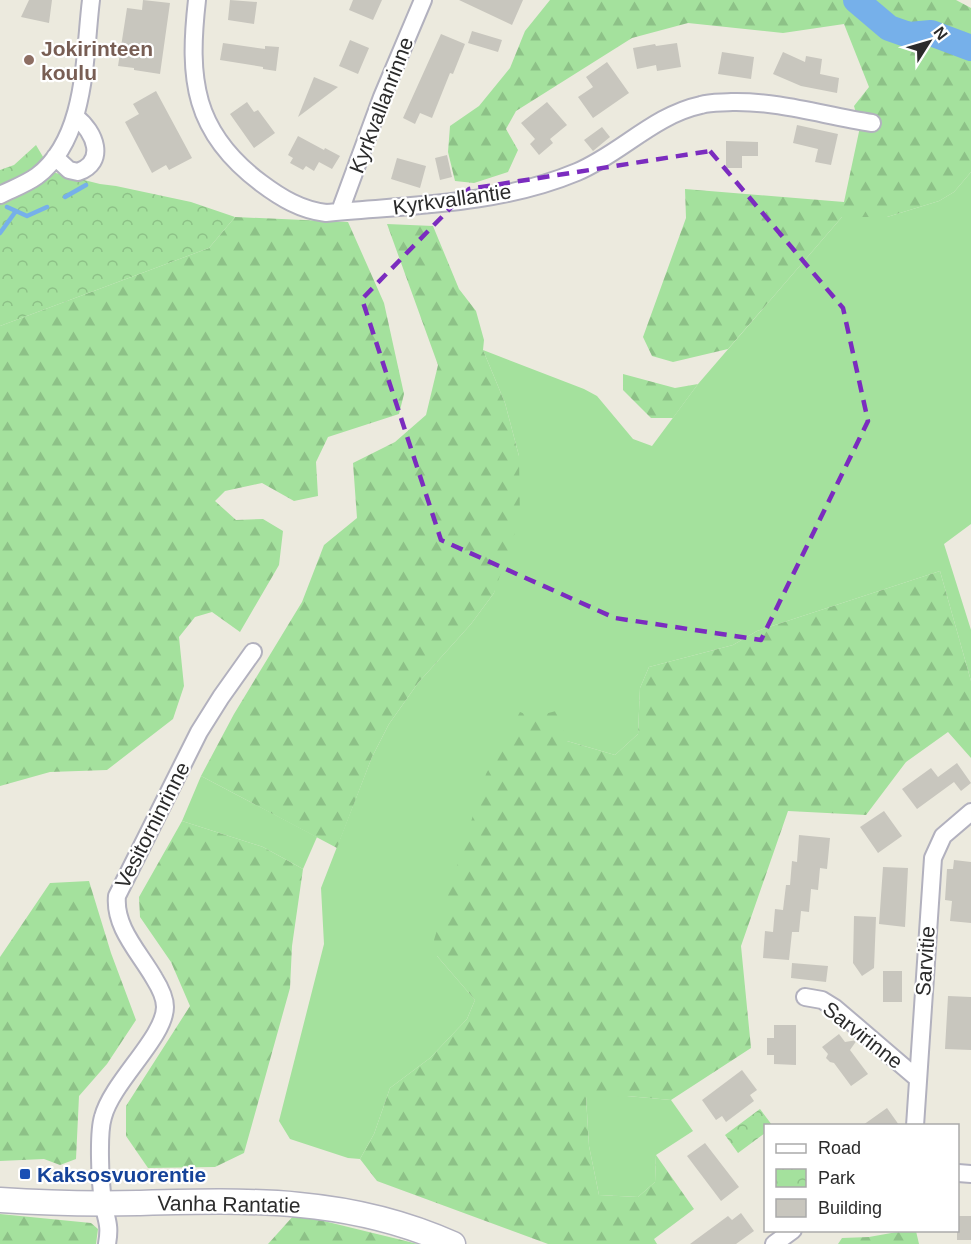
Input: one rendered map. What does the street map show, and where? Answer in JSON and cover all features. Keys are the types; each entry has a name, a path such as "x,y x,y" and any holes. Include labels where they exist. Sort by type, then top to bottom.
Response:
{"main road":[{"name":"Vanha Rantatie","path":"0,1200 263,1202 321,1206 399,1222 453,1244"}],"street":[{"path":"0,195 36,177 56,157 65,142 76,117 91,0"},
{"name":"Kyrkvallantie","path":"197,0 192,57 195,81 205,117 220,144 246,171 279,196 314,211 340,212 406,207 500,196 576,173 652,127 700,105 758,102 872,123"},
{"name":"Kyrkvallanrinne","path":"340,212 382,97 423,0"},
{"path":"56,157 69,170 78,172 91,165 96,157 88,129 76,117"},
{"name":"Vesitorninrinne","path":"103,1202 102,1120 108,1102 163,1022 165,1006 161,990 120,923 116,909 117,896 199,732 253,652"},
{"name":"Sarvitie","path":"915,1124 933,858 943,836 971,812"},
{"name":"Sarvirinne","path":"805,997 822,1000 835,1008 918,1079"},
{"path":"103,1202 110,1228 108,1244"},
{"path":"774,1244 790,1232"}],"highlighted area":[{"path":"710,151 843,308 868,421 761,640 615,618 441,540 362,299 469,189"}],"green space":[{"path":"550,0 956,0 971,8 971,172 954,192 939,201 887,217 842,217 728,349 673,362 652,356 643,337 686,218 685,189 844,202 860,127 854,106 869,87 844,24 783,33 688,23 632,38 516,111 506,129 518,150 508,172 474,183 455,181 448,152 450,126 479,106 510,68 525,31"},
{"path":"36,145 52,172 191,202 235,217 209,248 0,326 0,170 14,165"},
{"path":"971,172 971,524 944,544 971,630 971,681 940,571 757,631 733,645 649,667 640,688 638,734 615,755 567,741 437,956 475,1000 467,1019 430,1058 390,1088 374,1134 360,1159 348,1158 290,1139 279,1121 324,944 321,888 372,757 389,724 418,683 471,624 494,593 519,456 505,403 483,350 597,396 633,439 652,446 698,384 842,217 887,217 939,201 954,192"},
{"path":"235,217 348,222 384,303 404,394 399,414 328,437 316,462 318,496 294,501 262,483 225,491 215,501 236,520 263,519 283,531 279,565 240,632 212,612 195,617 179,637 184,686 173,719 107,770 50,772 0,786 0,326 209,248"},
{"path":"387,224 433,226 459,289 476,311 484,340 483,350 505,403 519,456 520,518 494,593 471,624 418,683 389,724 372,757 337,848 201,776 234,714 302,602 324,545 357,518 353,463 395,442 426,415 438,365"},
{"path":"623,374 675,388 698,384 673,418 651,418 623,390"},
{"path":"940,571 971,681 971,758 948,732 906,762 866,815 788,811 741,946 751,1048 671,1100 627,1096 586,1097 589,1146 599,1195 638,1197 655,1182 656,1155 694,1209 654,1239 657,1244 548,1244 377,1181 360,1159 374,1134 390,1088 430,1058 467,1019 475,1000 437,956 434,940 486,774 520,712 533,717 556,711 567,741 615,755 638,734 640,688 649,667 733,645 757,631"},
{"path":"201,776 317,837 303,869 263,847 182,821"},
{"path":"182,821 263,847 303,869 292,946 290,988 244,1153 215,1167 148,1168 126,1136 126,1106 190,1006 171,962 140,917 139,897"},
{"path":"89,881 111,953 136,1020 107,1064 79,1096 76,1159 60,1165 44,1159 0,1161 0,957 50,883"},
{"path":"586,1096 627,1096 671,1100 693,1131 656,1155 655,1182 638,1197 599,1195 589,1146"},
{"path":"760,1109 771,1124 764,1124 764,1134 738,1153 725,1135"},
{"path":"0,1214 91,1223 98,1229 96,1244 0,1244"},
{"path":"295,1214 418,1244 268,1244"},
{"path":"897,1232 916,1232 919,1244 838,1244 842,1238 869,1237"}],"building":[{"path":"29,0 52,0 49,23 21,17"},
{"path":"143,0 170,3 160,74 118,66 127,8 142,10"},
{"path":"230,0 257,2 254,24 228,20"},
{"path":"353,0 382,0 373,20 349,10"},
{"path":"459,0 523,0 512,25"},
{"path":"472,31 502,40 498,52 468,43"},
{"path":"441,34 465,44 453,74 450,73 432,118 420,113 415,124 403,118"},
{"path":"350,40 369,48 358,74 339,66"},
{"path":"223,43 265,49 265,46 279,47 276,71 220,60"},
{"path":"677,43 681,67 657,71 656,65 637,69 633,48"},
{"path":"722,52 754,57 751,79 718,74"},
{"path":"783,52 805,62 806,56 822,59 820,74 839,78 837,93 801,86 773,74"},
{"path":"607,62 629,93 593,118 578,97 593,87 586,77"},
{"path":"314,77 338,87 298,117"},
{"path":"156,91 192,158 169,170 166,165 152,173 125,122 139,114 133,104"},
{"path":"247,102 254,112 258,110 275,133 254,148 230,114"},
{"path":"547,102 567,125 550,139 553,143 539,155 530,144 535,139 521,123"},
{"path":"797,125 838,134 831,165 815,162 818,149 793,143"},
{"path":"602,127 610,137 593,151 584,140"},
{"path":"298,136 340,156 332,169 319,162 314,171 306,166 303,170 290,163 293,158 288,155"},
{"path":"726,141 758,142 758,156 742,156 742,168 726,168"},
{"path":"447,155 452,177 440,180 435,158"},
{"path":"397,158 426,166 420,188 391,179"},
{"path":"957,763 971,783 961,791 954,782 917,809 902,789 931,768 938,777"},
{"path":"884,811 902,836 878,853 860,827"},
{"path":"799,835 830,838 827,869 820,868 818,890 811,889 809,912 801,911 799,932 792,932 789,960 763,958 765,931 773,932 775,909 783,910 786,885 790,885 792,861 797,862"},
{"path":"954,860 971,862 971,923 950,921 952,901 945,900 947,869 953,869"},
{"path":"883,867 908,868 905,927 879,924"},
{"path":"854,916 876,917 874,968 862,976 853,963"},
{"path":"792,963 828,966 826,982 791,978"},
{"path":"883,971 902,971 902,1002 883,1002"},
{"path":"948,996 971,997 971,1050 945,1049"},
{"path":"774,1025 796,1025 796,1065 774,1064 774,1055 767,1055 767,1038 774,1038"},
{"path":"839,1034 845,1042 857,1040 850,1050 868,1074 851,1086 834,1063 826,1058 828,1054 822,1047"},
{"path":"742,1070 757,1090 750,1095 754,1101 726,1122 722,1116 716,1120 702,1100"},
{"path":"887,1108 898,1124 864,1124"},
{"path":"705,1143 739,1187 721,1201 687,1156"},
{"path":"741,1213 754,1231 736,1244 690,1244 728,1216 732,1220"},
{"path":"959,1216 971,1216 971,1240 957,1240"}],"waterway":[{"path":"856,0 889,28 909,35 931,33 971,48"},
{"path":"65,197 86,185"},
{"path":"7,207 16,211"},
{"path":"0,233 16,211 27,216 47,207"}],"place":[{"name":"Jokirinteen koulu","path":"29,60"},
{"name":"Kaksosvuorentie","path":"25,1174"}]}
